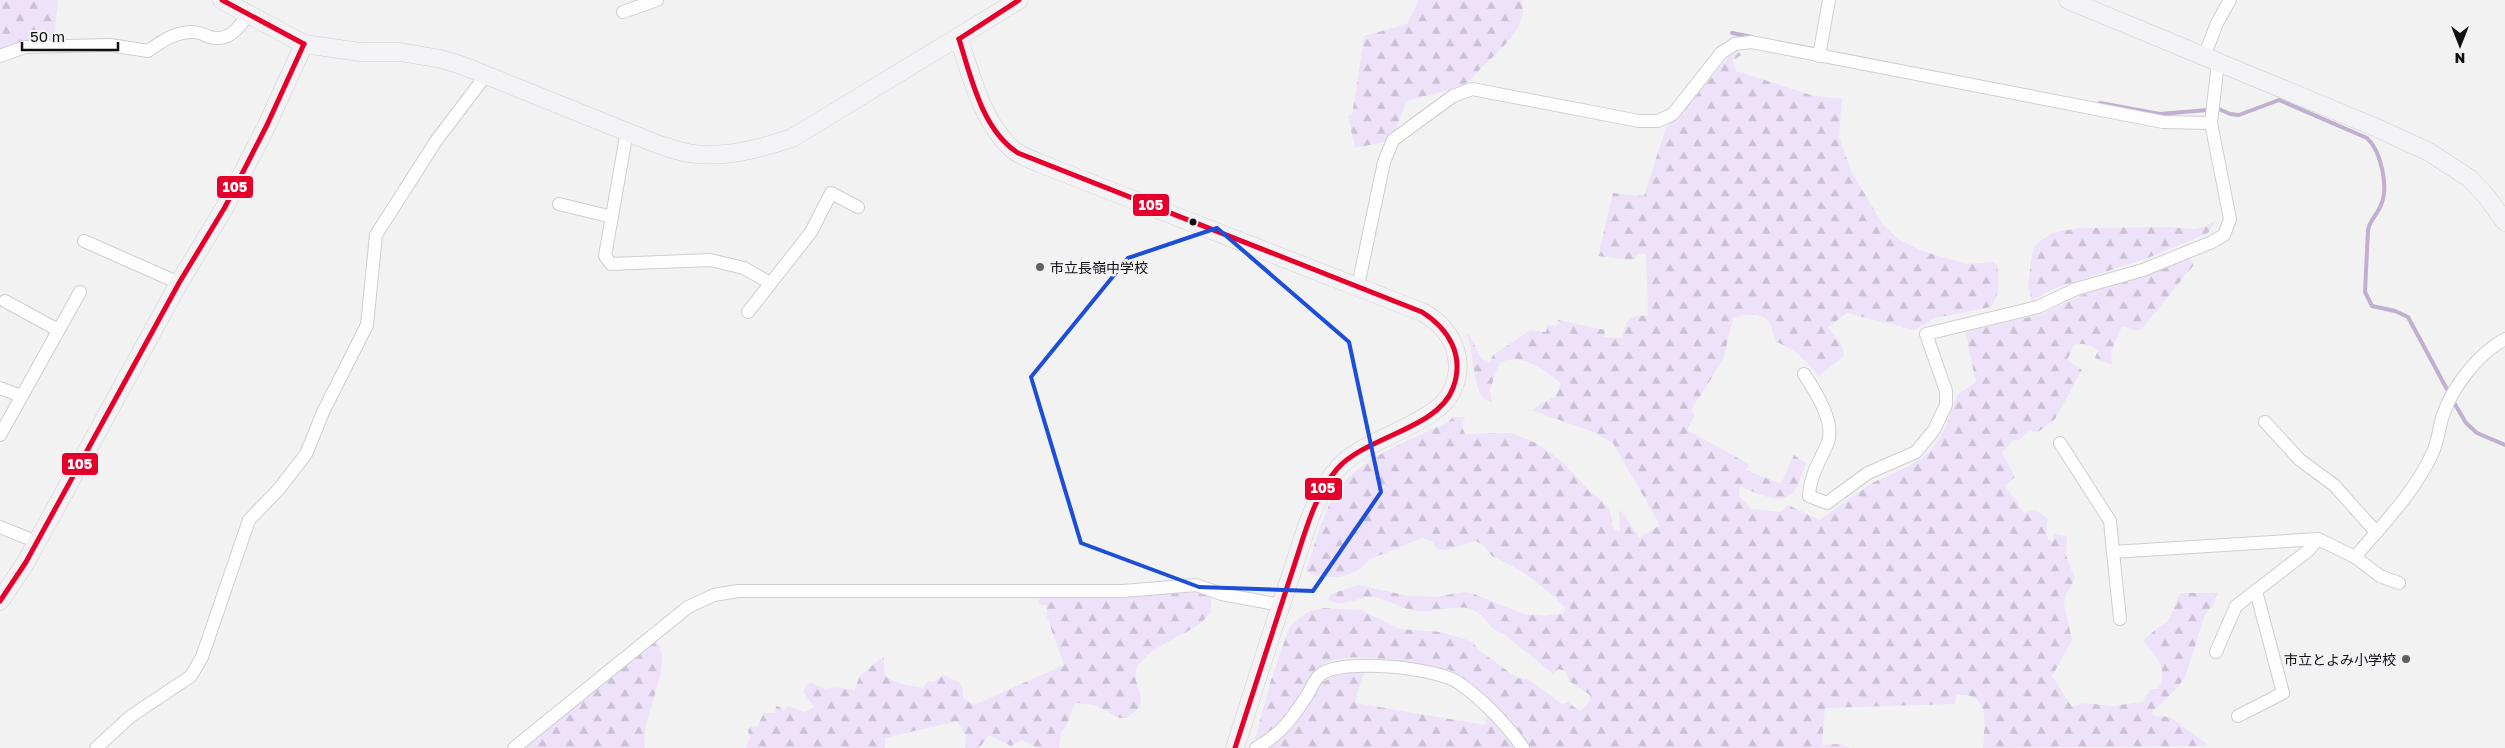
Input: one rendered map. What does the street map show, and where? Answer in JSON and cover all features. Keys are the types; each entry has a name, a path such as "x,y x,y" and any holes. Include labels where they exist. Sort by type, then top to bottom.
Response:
{"street":[{"path":"222,0 304,44 360,52 400,52 441,59 486,75 657,144 689,153 726,153 758,150 792,138 959,39 1019,0"},
{"path":"627,0 623,12 657,0"},
{"path":"1819,56 1829,0"},
{"path":"2071,0 2211,60 2378,128 2429,152 2469,178 2487,197 2505,222"},
{"path":"1804,374 1825,407 1829,439 1809,481 1809,496 1827,503 1868,473 1916,452 1934,430 1946,405 1946,392 1926,334 2038,307 2076,289 2143,270 2212,242 2224,235 2230,219 2211,123 2211,60 2217,23 2230,0"},
{"path":"0,56 25,47 110,45 148,51 169,36 193,31 213,38 226,38 238,29 248,15"},
{"path":"959,39 980,100 992,126 1013,150 1039,163 1422,312 1434,318 1446,330 1454,343 1458,364 1453,390 1442,406 1353,456 1338,468 1327,484 1308,526 1235,748"},
{"path":"1358,286 1384,162 1393,140 1453,96 1472,89 1639,121 1658,121 1673,114 1721,53 1735,44 1751,42 2163,122 2211,123"},
{"path":"0,601 37,542 179,283 225,207 267,125 304,44"},
{"path":"96,748 131,716 191,676 195,670 202,657 249,520 279,490 306,454 324,410 367,325 376,235 436,141 486,75"},
{"path":"627,131 605,256 611,264 710,260 744,268 770,283"},
{"path":"748,312 811,232 831,193 858,207"},
{"path":"559,204 612,217"},
{"path":"84,241 179,283"},
{"path":"0,435 80,292"},
{"path":"5,301 58,330"},
{"path":"2355,557 2409,495 2433,452 2444,414 2456,388 2482,357 2505,339"},
{"path":"0,388 21,396"},
{"path":"2265,422 2300,460 2334,485 2376,532"},
{"path":"2060,443 2110,521 2120,619"},
{"path":"0,527 37,542"},
{"path":"2113,552 2318,539 2355,557 2380,576 2399,583"},
{"path":"2216,652 2236,606 2309,550 2318,539"},
{"path":"514,748 688,607 714,595 738,591 1123,591 1196,585 1222,594 1281,605"},
{"path":"2238,716 2283,693 2256,591"},
{"path":"1256,748 1275,738 1295,715 1320,675 1343,665 1366,664 1437,674 1459,683 1512,732 1523,748"}],"highlighted area":[{"path":"1217,228 1349,342 1381,492 1313,591 1199,587 1081,543 1031,377 1128,258"}],"green space":[{"path":"0,0 58,0 54,41 0,52"},
{"path":"1419,0 1521,0 1523,9 1521,19 1511,37 1469,81 1449,90 1407,101 1394,132 1384,142 1355,148 1348,116 1352,115 1364,36 1407,24"},
{"path":"1739,52 1741,55 1733,61 1736,71 1814,96 1842,99 1839,137 1851,171 1883,225 1898,239 1922,251 1967,264 1993,262 1997,265 1999,282 1998,292 1991,307 1935,318 1914,330 1847,313 1828,327 1842,345 1844,356 1819,376 1800,356 1776,342 1771,325 1767,319 1753,315 1733,318 1723,360 1691,410 1695,415 1687,430 1749,464 1746,470 1781,484 1794,455 1806,463 1796,489 1785,498 1772,498 1740,486 1739,496 1751,509 1781,512 1788,505 1820,520 1872,483 1909,466 1925,456 1937,443 1946,426 1957,395 1976,382 1965,331 2039,315 2082,295 2190,258 2194,265 2141,329 2137,331 2122,326 2111,352 2112,365 2095,358 2098,351 2090,345 2074,345 2067,360 2082,370 2055,419 2038,432 2030,431 2019,440 2013,440 2002,453 2015,477 2005,486 2024,513 2035,510 2048,519 2047,535 2053,542 2054,534 2067,536 2066,555 2075,579 2065,596 2064,606 2072,640 2052,676 2072,707 2083,703 2112,706 2143,702 2150,689 2158,689 2161,682 2162,669 2153,652 2143,641 2157,628 2168,622 2180,593 2217,593 2214,604 2205,614 2186,675 2179,686 2151,713 2155,716 2170,717 2207,744 2205,746 1983,748 1984,720 1981,704 1968,695 1956,695 1955,704 1825,708 1822,745 1841,744 1850,748 1530,748 1493,704 1469,683 1448,669 1446,671 1416,664 1359,657 1326,663 1314,671 1305,684 1295,709 1319,685 1332,677 1365,670 1357,692 1356,703 1485,725 1487,716 1515,748 1270,748 1273,745 1277,727 1259,741 1255,739 1269,686 1289,628 1300,617 1311,611 1324,608 1361,610 1400,629 1441,632 1471,641 1480,651 1517,678 1528,679 1562,704 1568,702 1579,711 1588,705 1590,695 1569,681 1566,671 1558,669 1553,674 1504,634 1494,629 1476,611 1458,607 1417,611 1372,597 1344,603 1333,602 1328,599 1331,594 1358,585 1409,596 1437,597 1462,592 1471,593 1524,614 1545,616 1564,613 1565,608 1554,596 1523,572 1492,556 1482,544 1475,541 1445,550 1437,549 1432,541 1422,538 1368,560 1363,566 1348,575 1322,577 1306,571 1319,529 1332,499 1348,478 1374,458 1448,422 1453,417 1465,417 1462,427 1465,434 1512,433 1538,444 1564,463 1590,492 1610,510 1613,530 1620,531 1619,512 1622,511 1639,538 1660,525 1613,443 1596,433 1531,410 1556,396 1561,383 1532,364 1516,359 1508,360 1499,363 1490,390 1492,402 1485,399 1480,393 1477,384 1470,342 1467,335 1468,333 1482,359 1490,362 1493,355 1531,330 1546,332 1548,325 1557,326 1558,320 1605,330 1604,337 1622,338 1629,320 1648,315 1646,254 1638,254 1634,260 1598,256 1613,193 1644,196 1666,127 1692,101 1724,62 1731,55"},
{"path":"2216,220 2208,233 2148,258 2050,290 2032,301 2028,285 2032,255 2035,245 2052,233 2079,228 2170,227 2194,229 2207,226"},
{"path":"1193,590 1211,595 1211,612 1195,627 1156,649 1139,664 1136,670 1136,682 1141,699 1138,709 1126,718 1120,718 1094,705 1077,703 1061,732 1059,748 1037,748 1022,740 1011,746 989,735 979,748 965,748 966,736 957,721 885,738 885,748 746,748 750,738 748,731 750,726 757,727 764,713 775,713 776,706 781,707 783,712 788,706 805,712 814,707 803,691 807,684 812,683 826,689 835,687 854,690 860,676 880,659 884,658 884,674 888,678 902,684 923,688 928,681 933,682 943,675 959,682 963,690 963,698 974,705 1064,665 1046,614 1047,606 1039,603 1040,595"},
{"path":"656,642 661,651 662,663 647,723 645,748 524,748"}],"waterway":[{"path":"1732,33 1752,37"},
{"path":"2100,103 2160,114 2219,109 2230,114 2239,115 2279,100 2367,138 2380,160 2384,189 2381,205 2368,230 2365,292 2372,306 2395,311 2408,317 2449,393"},
{"path":"2452,399 2466,423 2477,433 2505,445"}],"transit line":[{"name":"105","path":"222,0 304,44"},
{"name":"105","path":"959,39 1019,0"},
{"name":"105","path":"959,39 979,102 995,131 1018,153 1422,312 1432,319 1447,335 1456,354 1456,376 1453,388 1445,402 1433,413 1417,423 1365,448 1350,458 1337,469 1322,492 1305,531 1235,748"},
{"name":"105","path":"0,601 26,562 179,283 225,207 267,125 304,44"}],"place":[{"name":"市立長嶺中学校","path":"1040,267"},
{"name":"市立とよみ小学校","path":"2406,659"}]}
